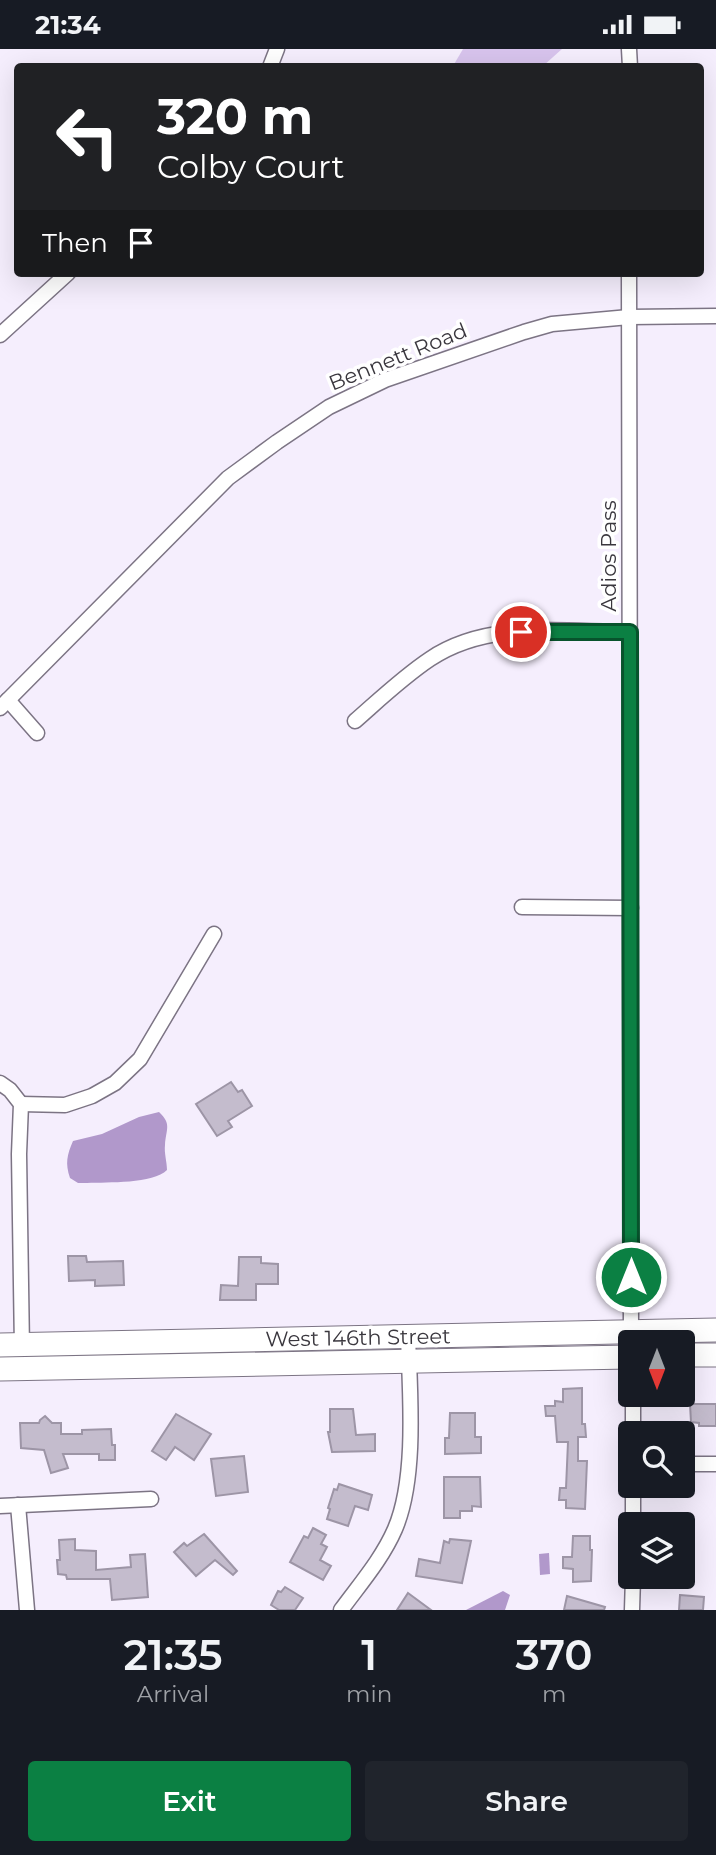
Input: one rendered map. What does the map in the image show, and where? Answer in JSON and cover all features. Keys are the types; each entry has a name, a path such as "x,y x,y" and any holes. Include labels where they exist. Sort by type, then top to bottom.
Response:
{"main road":[{"name":"West 146th Street","path":"695,1332 716,1330"},
{"name":"West 146th Street","path":"11,1344 408,1337 618,1337"},
{"path":"695,1355 716,1355"},
{"name":"West 146th Street","path":"11,1369 618,1357"}],"street":[{"path":"0,335 64,277"},
{"name":"Adios Pass","path":"629,277 631,1330"},
{"name":"Bennett Road","path":"4,704 228,478 329,407 385,380 552,324 629,317 716,316"},
{"path":"355,721 431,658 481,636 521,632 630,632"},
{"path":"4,704 37,733"},
{"path":"522,907 631,908"},
{"path":"21,1104 65,1105 92,1096 115,1083 140,1059 214,934"},
{"path":"0,1083 10,1090 21,1104 11,1369"},
{"path":"341,1610 384,1552 403,1508 408,1483 409,1455 408,1337"},
{"path":"695,1464 716,1464"},
{"path":"0,1506 151,1499"},
{"path":"18,1505 27,1610"},
{"path":"632,1610 633,1589"}],"shaded area":[{"path":"463,49 562,49 546,63 455,63"},
{"path":"159,1112 167,1123 167,1170 152,1178 130,1181 78,1183 70,1178 67,1159 73,1141 102,1134 139,1117"},
{"path":"549,1553 550,1574 540,1575 539,1554"},
{"path":"503,1591 510,1595 505,1610 466,1610"}],"building":[{"path":"231,1082 238,1092 242,1090 252,1106 228,1121 232,1127 217,1136 196,1104"},
{"path":"68,1256 86,1256 87,1262 123,1261 124,1285 95,1286 95,1280 69,1281"},
{"path":"239,1257 261,1257 261,1263 278,1264 278,1284 256,1284 256,1300 220,1300 221,1285 238,1286"},
{"path":"582,1388 582,1424 585,1424 586,1437 578,1437 578,1461 587,1461 585,1509 566,1508 566,1500 559,1500 560,1488 566,1488 568,1442 557,1442 555,1416 546,1416 545,1406 555,1406 555,1401 563,1402 563,1389"},
{"path":"695,1404 716,1404 716,1426 699,1426 699,1423 691,1421 690,1407 695,1407"},
{"path":"330,1409 353,1409 356,1435 375,1434 375,1451 332,1452 328,1432"},
{"path":"450,1413 475,1413 475,1437 481,1437 481,1453 445,1454"},
{"path":"176,1414 211,1434 194,1460 175,1447 166,1460 152,1451"},
{"path":"45,1416 52,1423 61,1423 61,1434 111,1429 115,1460 99,1460 99,1454 63,1454 68,1468 51,1473 44,1450 21,1448 20,1423 39,1423"},
{"path":"244,1456 248,1492 216,1496 211,1459"},
{"path":"444,1477 480,1477 481,1507 472,1506 472,1511 460,1511 460,1518 444,1518"},
{"path":"339,1484 372,1495 368,1510 355,1506 348,1526 327,1519 334,1489 337,1490"},
{"path":"313,1528 326,1535 321,1544 327,1547 320,1560 331,1566 323,1580 290,1562 304,1536 308,1538"},
{"path":"204,1534 237,1571 233,1575 215,1560 196,1576 174,1552 184,1543 187,1546"},
{"path":"573,1536 590,1536 591,1581 573,1582 573,1569 563,1568 563,1557 572,1557"},
{"path":"75,1539 75,1550 96,1551 96,1570 131,1567 130,1555 145,1554 148,1597 112,1600 110,1579 67,1579 66,1575 58,1574 59,1540"},
{"path":"450,1539 471,1541 462,1583 416,1576 419,1559 440,1563 444,1541 449,1543"},
{"path":"285,1587 303,1598 295,1610 279,1610 271,1605 278,1591 281,1592"},
{"path":"408,1593 431,1610 397,1610"},
{"path":"680,1595 704,1597 703,1610 679,1610"},
{"path":"567,1596 605,1607 604,1610 564,1610"}],"route":[{"path":"521,632 630,632 631,1277"}]}
